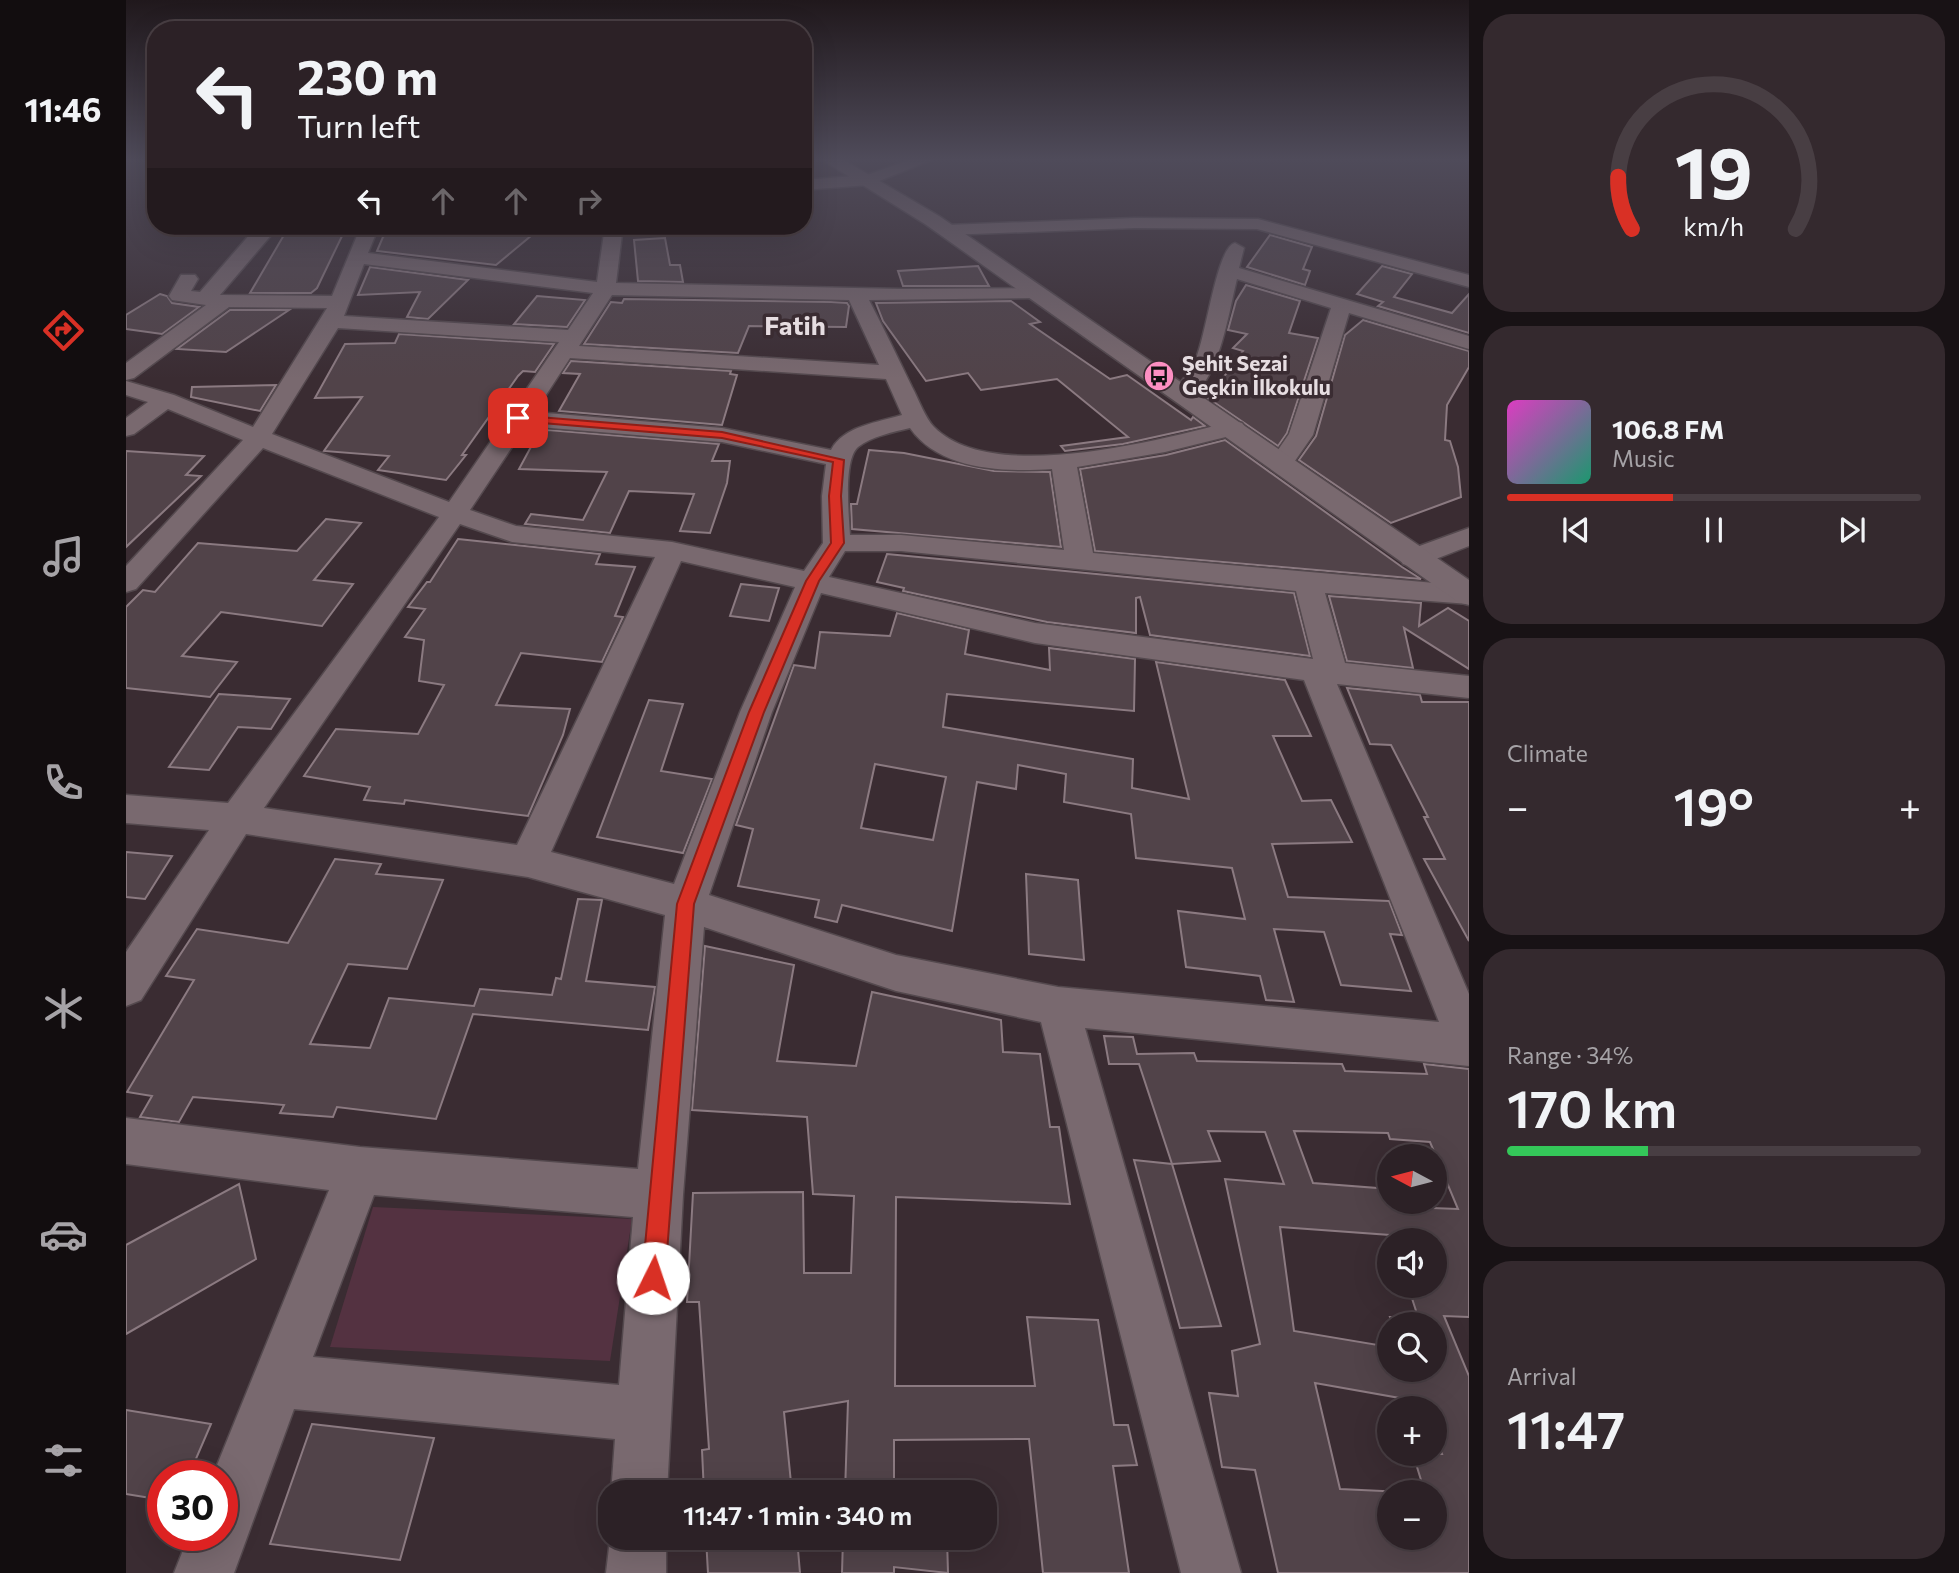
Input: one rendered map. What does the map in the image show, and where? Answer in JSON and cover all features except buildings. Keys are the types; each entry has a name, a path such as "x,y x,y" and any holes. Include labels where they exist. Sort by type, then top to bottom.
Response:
{"main road":[{"path":"950,232 1234,428 1413,558 1469,595"}],"street":[{"path":"1182,394 1205,364 1227,270 1240,232"},
{"path":"1291,232 1469,281"},
{"path":"126,373 215,300 261,235"},
{"path":"126,583 258,438 335,311 367,235"},
{"path":"126,987 237,818 455,513 606,289 613,235"},
{"path":"359,258 606,289 856,293 1034,292"},
{"path":"1227,270 1469,343"},
{"path":"188,279 179,296 335,311 568,344 894,373"},
{"path":"856,293 926,433 936,441 970,456 1064,464 1175,444 1234,428"},
{"path":"1281,463 1301,435 1342,303"},
{"path":"126,388 166,400 258,438 512,534 672,550 1035,633 1323,671 1469,687"},
{"path":"126,429 166,400"},
{"path":"518,418 722,435 839,460"},
{"path":"640,1480 659,1195 686,904 756,712 812,581 838,543 835,496 839,460 846,444 868,432 918,418"},
{"path":"1064,464 1080,561"},
{"path":"1413,558 1469,536"},
{"path":"838,543 901,543 1308,583 1469,595"},
{"path":"528,862 672,550"},
{"path":"126,809 237,818 528,862 686,904 896,973 1058,1006 1469,1044 1323,671 1308,583"},
{"path":"1058,1006 1211,1573"},
{"path":"126,1141 360,1170 659,1195"},
{"path":"238,1482 360,1170"},
{"path":"277,1381 643,1414"},
{"path":"636,1573 637,1550"},
{"path":"204,1573 212,1551"}],"shaded area":[{"path":"373,1207 632,1219 610,1361 330,1347"}],"place":[{"name":"Şehit Sezai Geçkin İlkokulu","path":"1159,376"}],"district":[{"name":"Fatih","path":"795,326"}],"route":[{"path":"518,418 600,427 722,435 839,460 835,496 838,543 812,581 756,712 686,904 653,1278"}]}
